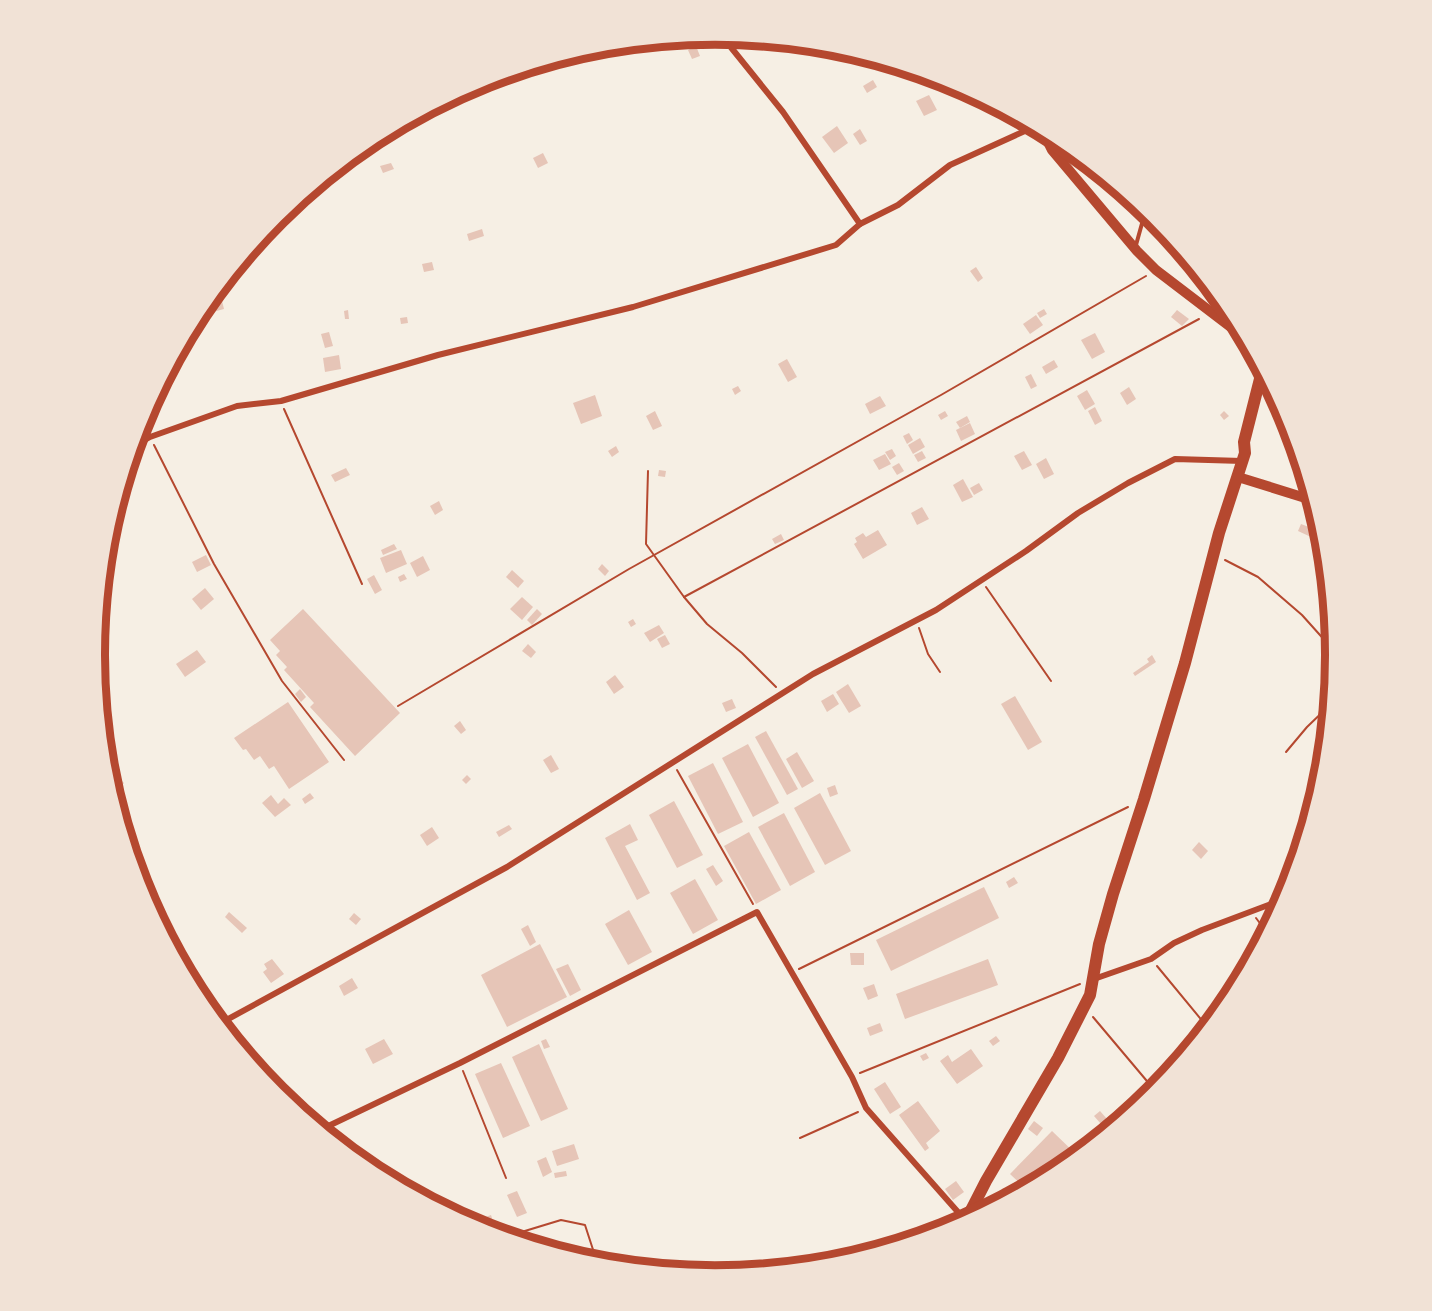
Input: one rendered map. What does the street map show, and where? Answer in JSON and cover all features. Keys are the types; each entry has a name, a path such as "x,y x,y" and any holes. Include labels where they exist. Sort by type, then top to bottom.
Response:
{"main road":[{"path":"972,1210 1085,1007 1110,904 1144,799 1215,555 1219,533 1243,461 1244,442 1260,378"}],"street":[{"path":"729,45 783,112 860,224"},
{"path":"145,440 237,406 280,401 438,355 633,307 836,245 860,224 898,205 950,165 1026,130"},
{"path":"1049,144 1135,249 1156,270 1230,326"},
{"path":"227,1020 507,867 813,674 936,610 1026,551 1078,513 1128,483 1175,459 1243,461"},
{"path":"1238,477 1306,498"},
{"path":"1093,979 1151,960 1174,943 1193,934 1274,903"},
{"path":"328,1126 460,1063 757,912 852,1077 866,1108 959,1216"}],"lane":[{"path":"1135,249 1143,219"}],"path":[{"path":"398,706 654,555 941,395 1156,270"},
{"path":"684,597 1212,312"},
{"path":"280,401 362,584"},
{"path":"1285,434 1284,438 1292,453"},
{"path":"150,437 214,564 282,681 344,760"},
{"path":"648,471 646,544 684,597 707,624 742,653 783,693"},
{"path":"1215,555 1258,577 1302,615 1326,641"},
{"path":"981,579 1051,681"},
{"path":"916,619 928,654 940,672"},
{"path":"1286,752 1323,712"},
{"path":"673,763 757,912"},
{"path":"792,972 1144,799"},
{"path":"1251,911 1263,927"},
{"path":"1151,960 1203,1022"},
{"path":"852,1077 1093,979"},
{"path":"1085,1007 1150,1085"},
{"path":"460,1063 506,1178"},
{"path":"800,1138 866,1108"},
{"path":"518,1233 561,1220 585,1225 594,1253"}],"building":[{"path":"696,46 700,56 692,59 688,50"},
{"path":"873,80 877,87 867,93 863,86"},
{"path":"929,95 937,110 924,116 916,101"},
{"path":"837,126 848,143 834,153 822,137"},
{"path":"860,129 867,141 860,145 853,134"},
{"path":"543,153 548,163 538,168 533,158"},
{"path":"391,163 394,169 383,173 380,166"},
{"path":"482,229 484,236 469,241 467,234"},
{"path":"432,262 434,270 424,272 422,264"},
{"path":"976,267 983,278 978,282 970,271"},
{"path":"221,298 224,309 211,313"},
{"path":"1044,309 1047,314 1040,318 1037,313"},
{"path":"348,310 349,319 345,319 344,311"},
{"path":"1177,310 1189,319 1182,326 1171,317"},
{"path":"1036,315 1043,325 1030,334 1023,324"},
{"path":"407,317 408,323 401,324 400,318"},
{"path":"329,332 333,346 325,348 321,334"},
{"path":"1095,333 1105,352 1092,359 1081,340"},
{"path":"339,355 341,369 325,372 323,358"},
{"path":"787,359 797,377 788,382 778,364"},
{"path":"1054,360 1058,367 1046,374 1042,367"},
{"path":"1031,374 1037,386 1031,389 1025,377"},
{"path":"738,386 741,391 735,395 732,389"},
{"path":"1129,387 1136,399 1127,405 1120,393"},
{"path":"1087,390 1095,404 1085,410 1077,396"},
{"path":"595,395 602,416 581,424 573,403"},
{"path":"880,396 886,406 870,414 865,404"},
{"path":"1095,407 1102,421 1095,425 1088,411"},
{"path":"655,411 662,426 653,430 646,416"},
{"path":"945,411 948,416 941,420 938,415"},
{"path":"1224,411 1229,416 1224,420 1220,415"},
{"path":"967,416 970,422 960,428 956,422"},
{"path":"970,423 975,434 961,441 956,430"},
{"path":"909,433 913,440 907,444 903,436"},
{"path":"920,438 925,447 913,454 908,445"},
{"path":"616,446 619,452 612,457 608,451"},
{"path":"892,449 896,456 890,460 885,452"},
{"path":"922,451 926,458 918,462 914,455"},
{"path":"1024,451 1032,465 1022,470 1014,456"},
{"path":"885,454 891,464 879,470 873,460"},
{"path":"1046,458 1054,474 1044,479 1036,464"},
{"path":"899,463 904,471 897,475 892,467"},
{"path":"346,468 350,475 335,482 331,475"},
{"path":"659,470 666,471 665,477 658,476"},
{"path":"963,479 973,497 962,502 953,485"},
{"path":"979,483 983,490 974,495 970,488"},
{"path":"439,501 443,510 435,515 430,506"},
{"path":"922,507 929,519 917,525 911,513"},
{"path":"1301,524 1314,530 1311,537 1298,531"},
{"path":"878,530 887,545 863,559 854,544 857,542 855,538 863,533 866,537"},
{"path":"781,534 784,540 775,544 772,539"},
{"path":"394,544 397,549 383,555 381,550"},
{"path":"401,550 407,564 386,573 380,558"},
{"path":"206,555 211,565 197,572 192,562"},
{"path":"423,556 430,570 417,577 410,563"},
{"path":"602,564 609,571 605,576 598,569"},
{"path":"512,570 524,581 518,588 506,577"},
{"path":"404,574 407,579 400,582 398,577"},
{"path":"374,575 382,590 375,594 367,579"},
{"path":"205,588 214,599 201,610 192,599"},
{"path":"522,597 533,607 522,620 510,609"},
{"path":"303,609 400,713 355,756 310,707 314,703 284,670 287,667 276,655 280,651 270,640"},
{"path":"537,609 542,614 532,625 527,620"},
{"path":"633,619 636,624 631,627 628,622"},
{"path":"659,625 664,633 650,642 644,633"},
{"path":"665,635 670,644 662,648 657,639"},
{"path":"528,644 536,652 531,658 522,651"},
{"path":"197,650 206,662 185,677 176,664"},
{"path":"1152,655 1156,662 1135,676 1133,673 1149,662 1147,659"},
{"path":"615,675 624,687 614,694 606,682"},
{"path":"848,684 861,706 849,713 836,692"},
{"path":"300,689 306,697 301,702 295,694"},
{"path":"833,694 839,704 827,712 821,701"},
{"path":"1015,696 1042,742 1028,750 1001,704"},
{"path":"732,699 736,708 726,712 722,703"},
{"path":"288,702 329,762 289,789 274,766 269,769 260,756 254,760 234,738"},
{"path":"460,721 466,730 461,734 454,726"},
{"path":"766,731 798,789 787,795 755,737"},
{"path":"748,744 779,803 753,817 722,758"},
{"path":"797,752 814,781 802,788 786,759"},
{"path":"551,755 559,769 551,773 543,760"},
{"path":"713,763 743,822 718,834 688,776"},
{"path":"467,775 471,779 466,784 462,780"},
{"path":"117,776 124,783 120,788"},
{"path":"835,785 838,794 830,797 827,788"},
{"path":"310,793 314,798 305,804 302,799"},
{"path":"820,793 851,851 825,865 794,808"},
{"path":"271,795 278,804 284,798 291,805 275,817 262,803"},
{"path":"674,801 703,855 677,868 649,815"},
{"path":"784,813 815,872 790,886 758,827"},
{"path":"630,824 638,840 625,846 650,893 637,900 605,838"},
{"path":"509,825 512,829 499,837 496,832"},
{"path":"432,827 439,838 427,846 420,835"},
{"path":"749,832 781,890 756,904 724,846"},
{"path":"1199,842 1208,851 1201,859 1192,850"},
{"path":"713,865 723,881 716,886 706,869"},
{"path":"1014,877 1018,883 1009,888 1006,882"},
{"path":"695,879 718,920 693,934 670,893"},
{"path":"984,887 999,918 891,971 876,940"},
{"path":"629,910 652,952 628,965 605,924"},
{"path":"229,912 247,928 242,933 225,917"},
{"path":"354,913 361,919 356,925 349,919"},
{"path":"528,925 536,942 530,946 521,929"},
{"path":"540,944 567,997 507,1027 481,975"},
{"path":"850,953 864,953 864,965 851,965"},
{"path":"272,959 284,974 271,983 263,972 267,969 264,964"},
{"path":"988,959 998,985 905,1019 896,994"},
{"path":"568,964 581,990 570,996 556,969"},
{"path":"352,978 358,988 344,996 339,986"},
{"path":"874,984 878,996 868,1000 863,988"},
{"path":"880,1023 883,1031 870,1036 867,1028"},
{"path":"996,1036 1000,1041 993,1046 989,1041"},
{"path":"384,1039 393,1054 373,1064 365,1049"},
{"path":"546,1039 550,1047 544,1049 541,1041"},
{"path":"539,1044 568,1109 541,1121 512,1057"},
{"path":"971,1049 983,1066 957,1084 940,1061 948,1055 952,1062"},
{"path":"926,1053 929,1058 923,1061 920,1056"},
{"path":"501,1063 530,1126 503,1138 475,1074"},
{"path":"885,1082 901,1107 890,1114 874,1089"},
{"path":"918,1101 940,1131 926,1143 929,1148 925,1151 899,1115"},
{"path":"1100,1111 1107,1119 1101,1124 1094,1116"},
{"path":"1034,1121 1043,1128 1037,1136 1028,1129"},
{"path":"1052,1131 1073,1151 1021,1184 1010,1174"},
{"path":"574,1144 579,1159 557,1166 552,1151"},
{"path":"546,1157 552,1172 543,1177 537,1161"},
{"path":"566,1171 567,1176 555,1178 554,1173"},
{"path":"956,1181 964,1192 953,1200 945,1189"},
{"path":"1003,1188 1007,1191 996,1197"},
{"path":"517,1191 527,1213 517,1217 507,1195"},
{"path":"491,1215 494,1224 484,1221 483,1218"}]}
